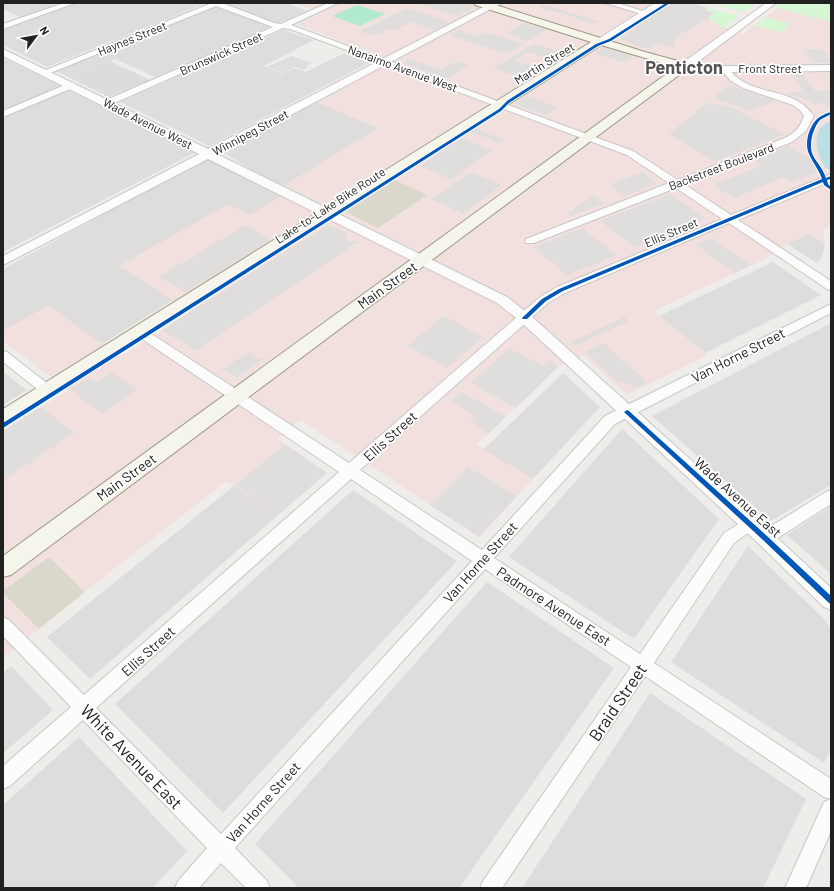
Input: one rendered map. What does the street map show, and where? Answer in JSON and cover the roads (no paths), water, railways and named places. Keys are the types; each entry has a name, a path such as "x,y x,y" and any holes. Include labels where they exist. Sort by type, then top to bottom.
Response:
{"main road":[{"path":"479,3 494,5 600,41 685,66"},
{"name":"Martin Street","path":"3,418 600,41"},
{"name":"Main Street","path":"3,568 685,66"}],"street":[{"name":"Nanaimo Avenue West","path":"218,3 274,25 291,27 636,156 675,184 831,286"},
{"name":"Haynes Street","path":"45,72 218,3"},
{"name":"Brunswick Street","path":"108,103 334,3"},
{"path":"609,3 645,13"},
{"name":"Martin Street","path":"600,41 661,3"},
{"name":"Main Street","path":"685,66 772,3"},
{"path":"3,27 66,4"},
{"name":"Winnipeg Street","path":"3,260 494,5"},
{"name":"Wade Avenue West","path":"6,55 72,85 422,260"},
{"path":"697,58 697,62 700,64 712,68"},
{"name":"Front Street","path":"685,66 725,69 831,68"},
{"name":"Backstreet Boulevard","path":"530,241 793,138 800,132 809,116 807,112 798,104 737,82 725,69"},
{"path":"3,114 72,85"},
{"name":"Ellis Street","path":"3,779 544,300 561,290 829,177"},
{"name":"Wade Avenue East","path":"422,260 502,300 525,318 750,524 831,601"},
{"name":"Van Horne Street","path":"185,888 482,559 610,420 831,308"},
{"name":"Padmore Avenue East","path":"140,332 831,790"},
{"path":"3,355 47,390"},
{"path":"765,538 831,496"},
{"name":"Braid Street","path":"490,888 729,538 750,524"},
{"name":"White Avenue East","path":"3,625 260,888"},
{"path":"795,888 831,809"}],"waterway":[{"path":"831,126 827,130 824,140 826,156 831,165"}],"district":[{"name":"Penticton","path":"684,67"}]}
